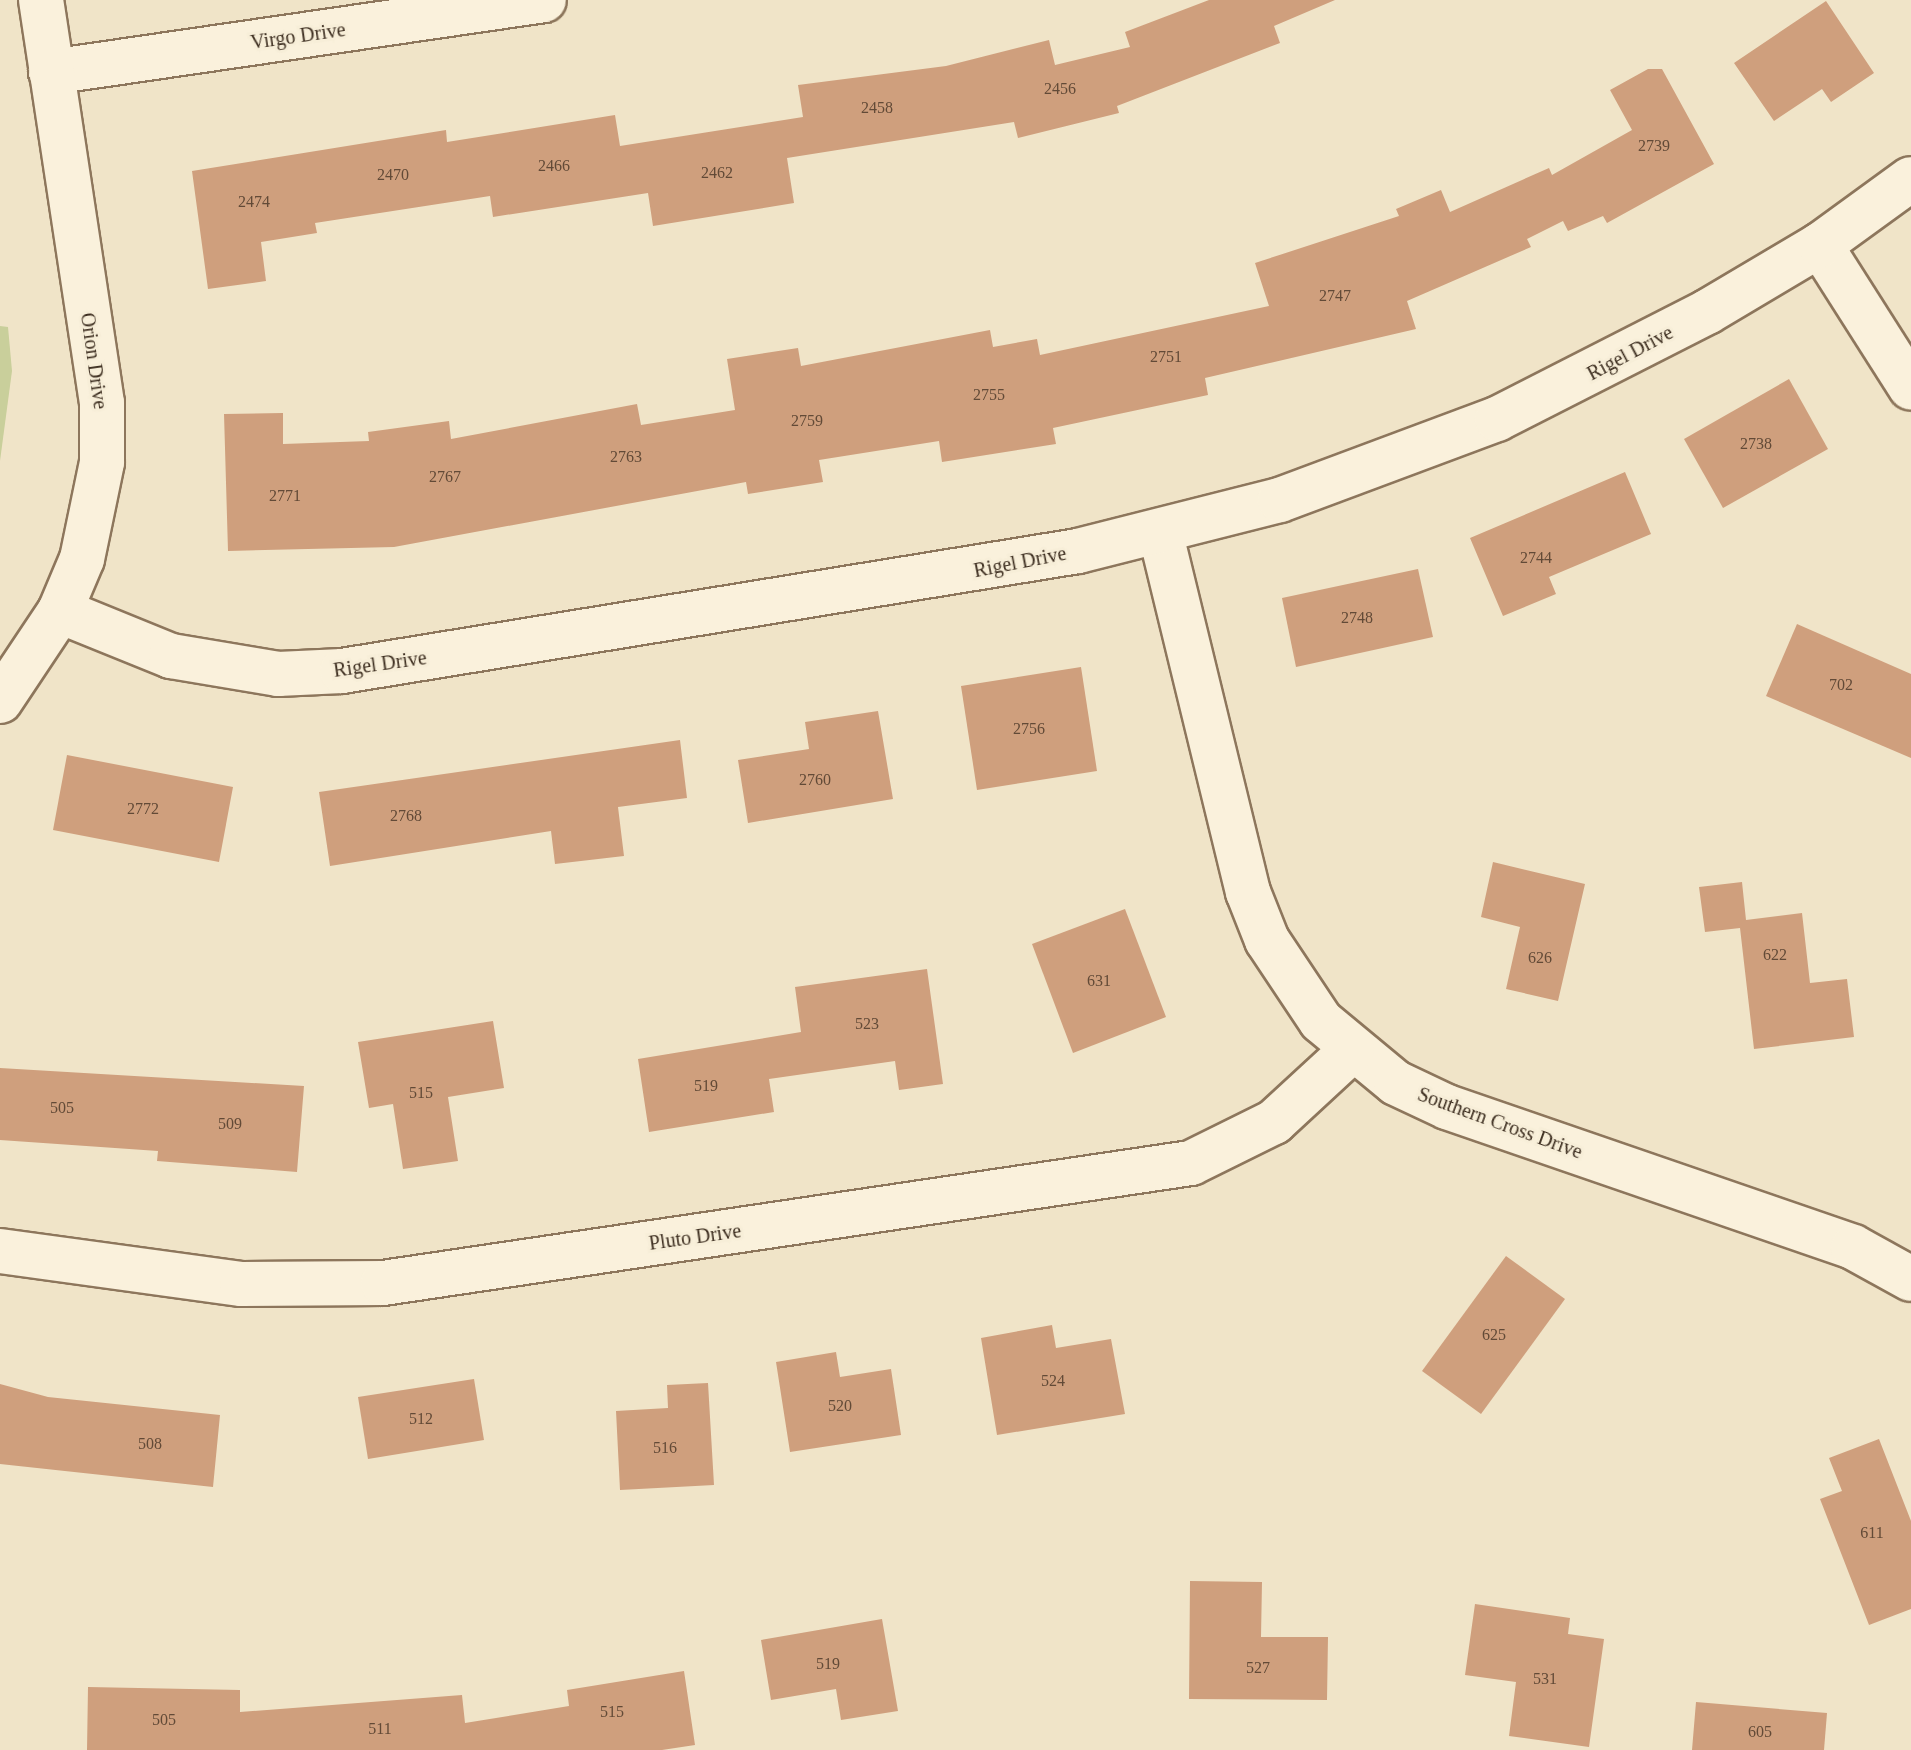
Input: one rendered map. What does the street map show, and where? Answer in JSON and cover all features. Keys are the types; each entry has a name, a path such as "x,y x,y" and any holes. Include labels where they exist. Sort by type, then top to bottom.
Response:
{"street":[{"name":"Orion Drive","path":"0,701 60,611 97,513 102,403 41,0"},
{"name":"Virgo Drive","path":"51,72 544,0"},
{"name":"Rigel Drive","path":"60,611 171,656 278,674 342,671 1000,567 1160,531 1280,500 1497,419 1820,245 1911,179"},
{"path":"1820,245 1911,388"},
{"name":"Southern Cross Drive","path":"1160,531 1248,892 1294,985 1352,1050 1396,1083 1447,1107 1853,1247 1911,1279"},
{"name":"Pluto Drive","path":"0,1251 168,1278 383,1283 1144,1170 1237,1145 1274,1122 1352,1050"}],"green space":[{"path":"0,326 8,327 12,371 0,461"}],"building":[{"path":"1209,0 1335,0 1274,26 1280,43 1117,106 1119,113 1018,138 1014,122 787,158 794,203 653,226 648,193 493,217 490,196 315,223 317,233 261,242 266,281 208,289 192,171 446,130 447,142 615,115 620,146 803,117 798,85 946,66 1049,40 1055,65 1130,47 1125,32"},
{"path":"1826,1 1874,73 1831,102 1822,89 1774,121 1734,63"},
{"path":"1648,69 1662,69 1714,164 1607,223 1603,216 1568,231 1563,221 1527,239 1531,247 1407,301 1416,329 1205,378 1208,395 1053,428 1056,444 942,462 939,441 819,460 823,482 748,494 746,482 394,547 228,551 224,414 283,413 283,444 369,441 368,432 449,421 451,439 637,404 641,425 735,410 727,359 798,348 801,366 990,330 993,347 1037,339 1040,355 1269,306 1255,263 1399,216 1396,209 1441,190 1450,212 1549,168 1552,175 1632,130 1610,90"},
{"path":"1789,379 1828,449 1723,508 1684,439"},
{"path":"1625,472 1651,534 1549,577 1556,594 1503,616 1470,538"},
{"path":"1418,569 1433,637 1296,667 1282,598"},
{"path":"1797,624 1911,674 1911,758 1766,696"},
{"path":"1081,667 1097,771 977,790 961,686"},
{"path":"878,711 893,799 748,823 738,760 809,749 805,722"},
{"path":"680,740 687,798 618,807 624,856 555,864 551,831 330,866 319,792"},
{"path":"67,755 233,787 219,862 53,830"},
{"path":"1493,862 1585,884 1558,1001 1506,989 1520,927 1481,917"},
{"path":"1742,882 1746,920 1802,913 1810,983 1847,979 1854,1037 1754,1049 1740,928 1705,932 1699,887"},
{"path":"1125,909 1166,1017 1073,1053 1032,944"},
{"path":"927,969 943,1084 899,1090 895,1061 769,1079 774,1112 649,1132 638,1059 801,1032 795,987"},
{"path":"493,1021 504,1088 448,1097 458,1161 403,1169 393,1104 369,1108 358,1042"},
{"path":"0,1068 304,1086 297,1172 157,1161 158,1151 0,1140"},
{"path":"1506,1256 1565,1299 1481,1414 1422,1371"},
{"path":"1052,1325 1056,1348 1111,1339 1125,1414 997,1435 981,1338"},
{"path":"836,1352 840,1377 891,1369 901,1435 790,1452 776,1362"},
{"path":"474,1379 484,1440 368,1459 358,1397"},
{"path":"708,1383 714,1485 620,1490 616,1411 668,1408 667,1385"},
{"path":"0,1384 48,1397 220,1415 213,1487 0,1464"},
{"path":"1879,1439 1911,1521 1911,1609 1869,1625 1820,1499 1842,1491 1829,1458"},
{"path":"1190,1581 1262,1582 1261,1637 1328,1637 1327,1700 1189,1699"},
{"path":"1475,1604 1570,1618 1568,1634 1604,1639 1589,1747 1509,1736 1516,1682 1465,1675"},
{"path":"882,1619 898,1711 841,1720 836,1689 771,1700 761,1640"},
{"path":"684,1671 695,1745 662,1750 87,1750 88,1687 240,1690 240,1712 462,1695 465,1723 569,1706 567,1690"},
{"path":"1696,1702 1827,1713 1824,1750 1692,1750"}]}
